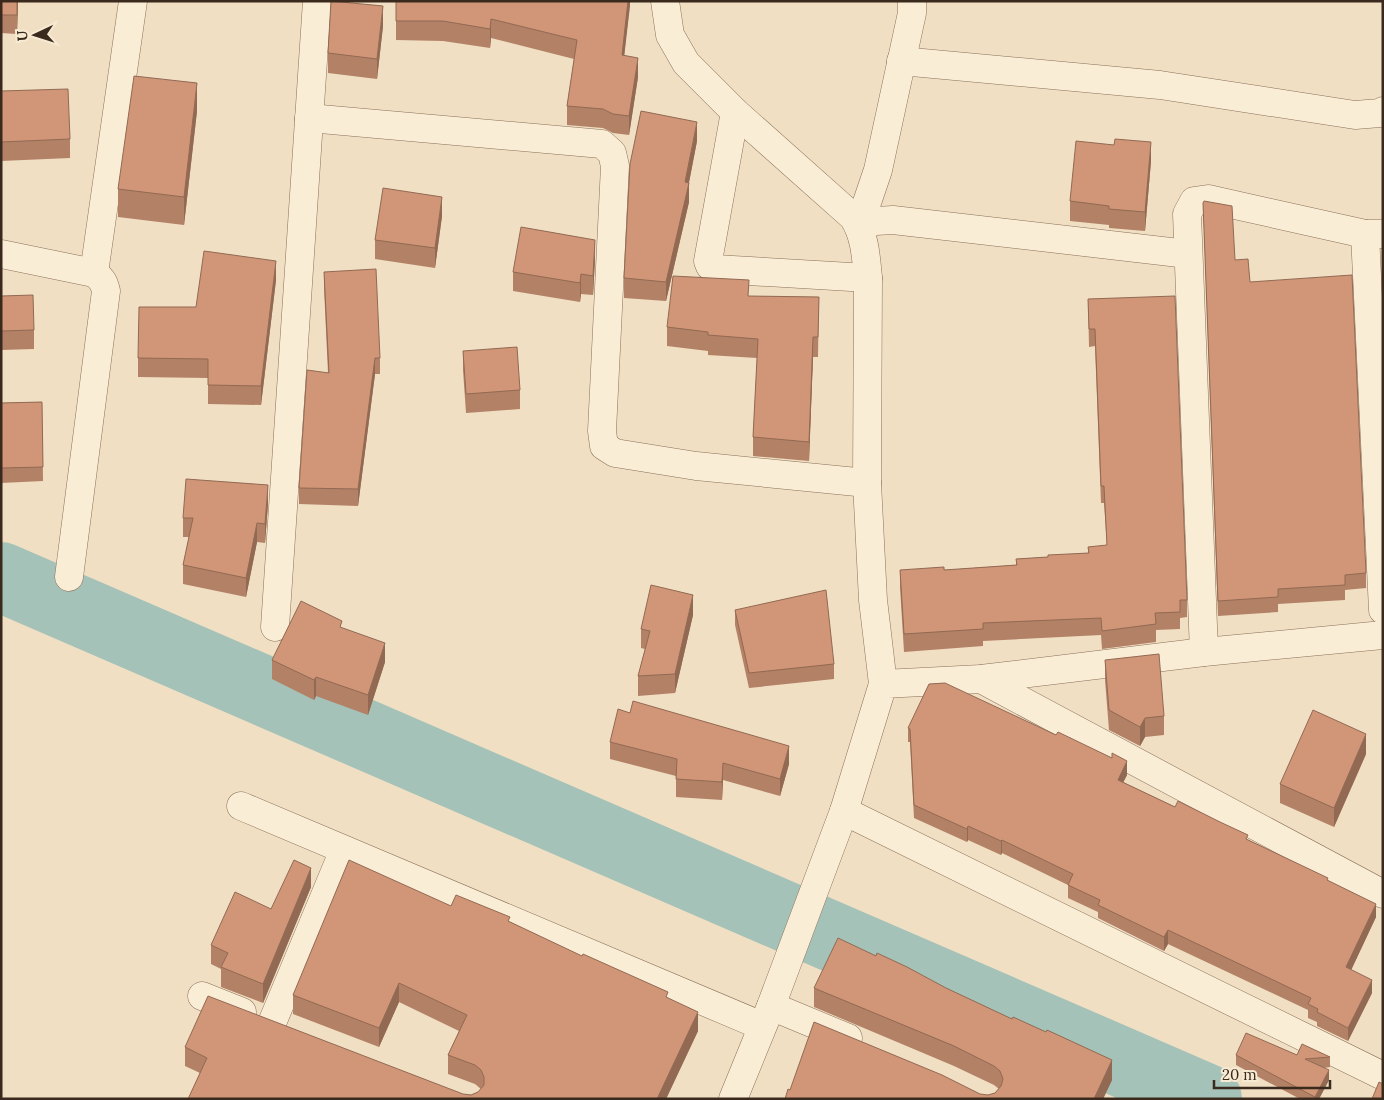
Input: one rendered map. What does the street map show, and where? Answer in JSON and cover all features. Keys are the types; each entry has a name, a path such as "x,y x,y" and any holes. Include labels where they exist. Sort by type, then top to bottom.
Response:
{"street":[{"path":"94,273 133,1"},
{"path":"275,627 317,1"},
{"path":"665,1 670,35 686,64 734,112 852,217 859,226 865,248 868,278 867,483 874,600 883,684 844,811 733,1099"},
{"path":"859,226 878,170 912,13 912,1"},
{"path":"901,61 1160,85 1355,115 1380,113 1383,111"},
{"path":"734,112 708,261 710,266 715,269 868,278"},
{"path":"309,118 602,144 612,154 615,166 602,431 604,446 615,453 696,466 867,483"},
{"path":"1204,652 1187,214 1194,202 1208,199 1374,234 1383,610"},
{"path":"859,226 876,221 893,220 1188,254"},
{"path":"1,254 94,273 102,280 106,291 70,577"},
{"path":"883,684 981,679 1204,652 1383,635"},
{"path":"981,679 1383,894"},
{"path":"241,806 344,850 766,1016 868,1047"},
{"path":"844,811 1383,1076"},
{"path":"272,1023 344,850"},
{"path":"202,996 298,1033"}],"building":[{"path":"1,1 17,1 17,15 1,15"},
{"path":"331,1 383,6 377,59 328,53"},
{"path":"396,1 628,1 622,55 638,58 629,116 613,114 603,109 567,106 577,40 491,19 490,29 443,21 396,21"},
{"path":"134,76 197,83 184,197 118,189"},
{"path":"68,89 70,139 1,142 1,91"},
{"path":"641,111 697,122 685,182 689,183 666,282 624,278 630,164"},
{"path":"1115,139 1151,142 1145,212 1109,209 1109,206 1070,201 1076,141 1114,145"},
{"path":"383,188 442,197 435,248 375,240"},
{"path":"1204,201 1232,206 1235,260 1248,259 1250,282 1352,275 1366,573 1345,575 1345,585 1278,589 1278,597 1218,601"},
{"path":"521,227 595,240 593,276 581,274 580,283 513,272"},
{"path":"204,251 276,261 261,386 208,385 208,359 138,358 139,307 196,307"},
{"path":"376,269 380,358 375,358 358,489 299,488 307,370 329,373 324,272"},
{"path":"673,276 749,280 748,296 819,297 818,337 813,337 809,442 753,437 758,339 708,335 708,332 667,327"},
{"path":"33,295 34,330 1,331 1,296"},
{"path":"1175,296 1187,600 1180,600 1180,612 1155,613 1156,624 1102,631 1101,618 983,623 983,629 904,634 900,570 944,567 944,570 1017,565 1016,559 1089,553 1088,547 1107,545 1104,486 1101,486 1095,329 1089,329 1088,299"},
{"path":"517,347 520,390 466,394 463,351"},
{"path":"42,402 43,467 1,468 1,403"},
{"path":"186,479 268,485 265,524 257,523 246,578 183,565 193,518 183,518"},
{"path":"651,585 693,595 675,674 638,676 650,631 641,629"},
{"path":"826,590 834,664 749,673 735,610"},
{"path":"301,601 342,621 340,627 385,643 368,695 316,677 314,680 272,660"},
{"path":"1159,654 1164,716 1145,718 1140,727 1109,710 1105,660"},
{"path":"945,683 1056,735 1058,732 1112,758 1112,753 1127,761 1118,780 1175,807 1178,801 1248,835 1246,839 1328,878 1327,880 1376,904 1346,967 1372,980 1348,1028 1317,1012 1318,1009 1308,1004 1311,998 1168,930 1164,937 1098,905 1100,900 1068,885 1073,874 1002,840 968,826 967,829 914,805 910,729 908,728 929,684"},
{"path":"633,701 789,746 780,779 723,763 722,782 676,779 677,759 610,742 618,709 630,713"},
{"path":"1313,710 1366,734 1334,808 1280,784"},
{"path":"294,860 311,868 263,984 221,967 228,953 211,945 235,892 271,909"},
{"path":"349,860 451,906 456,895 510,917 508,921 582,956 583,954 668,992 666,997 698,1012 657,1099 188,1099 207,1058 185,1047 208,996 463,1094 471,1095 478,1092 484,1085 484,1077 481,1070 475,1065 448,1055 467,1015 399,983 379,1028 293,995"},
{"path":"838,938 876,956 877,953 1012,1019 1013,1017 1046,1032 1047,1030 1112,1060 1094,1099 785,1099 788,1089 790,1090 814,1022 942,1075 980,1094 988,1095 995,1093 1001,1086 1003,1079 1000,1071 994,1066 954,1046 814,988"},
{"path":"1246,1033 1297,1055 1302,1044 1330,1057 1305,1059 1329,1070 1315,1097 1236,1055"},
{"path":"1379,1082 1383,1084 1383,1099 1372,1099"}],"waterway":[{"path":"1,577 1207,1099"}]}
